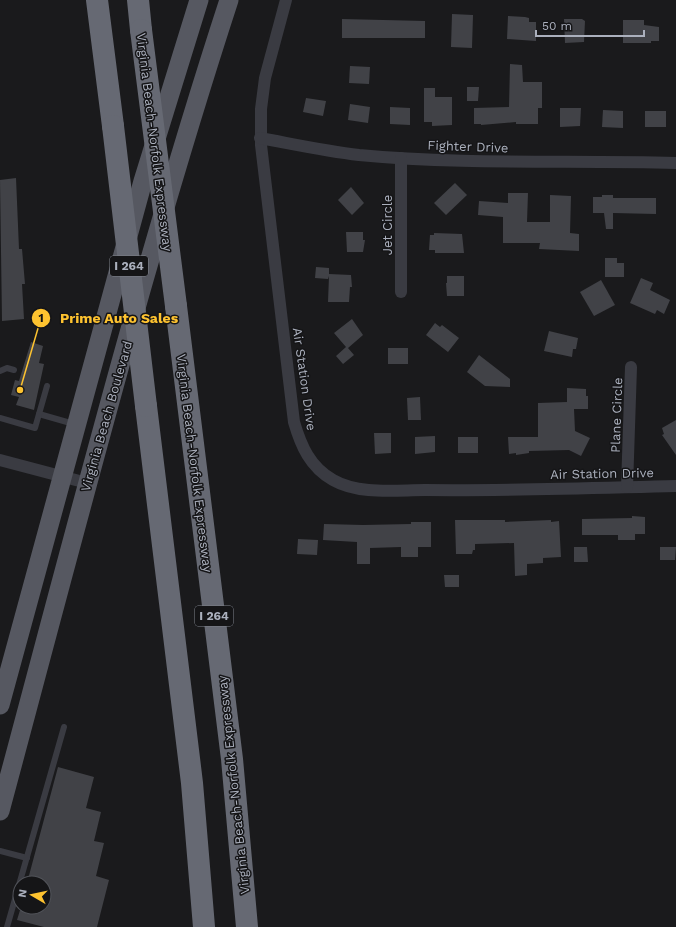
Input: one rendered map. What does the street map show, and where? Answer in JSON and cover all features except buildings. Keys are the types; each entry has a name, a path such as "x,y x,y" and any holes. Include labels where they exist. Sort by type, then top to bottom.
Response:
{"highway":[{"name":"I 264","path":"97,0 192,783 204,927"},
{"name":"Virginia Beach-Norfolk Expressway","path":"138,0 232,759 247,927"}],"main road":[{"name":"Virginia Beach Boulevard","path":"0,705 143,181 199,0"},
{"name":"Virginia Beach Boulevard","path":"0,811 87,483 192,112 229,0"}],"street":[{"name":"Air Station Drive","path":"286,0 265,78 261,109 260,138 294,422 300,441 309,460 321,473 334,481 366,490 676,486"},
{"name":"Fighter Drive","path":"260,138 309,148 401,158 468,161 676,163"},
{"name":"Jet Circle","path":"401,158 401,292"},
{"name":"Plane Circle","path":"627,487 631,367"},
{"path":"0,460 87,483"}],"lane":[{"path":"0,370 7,368 14,370"},
{"path":"0,418 35,428 47,386"},
{"path":"39,414 77,425"},
{"path":"7,927 64,727"},
{"path":"0,851 27,858"}],"place":[{"name":"Prime Auto Sales","path":"20,390"}]}
